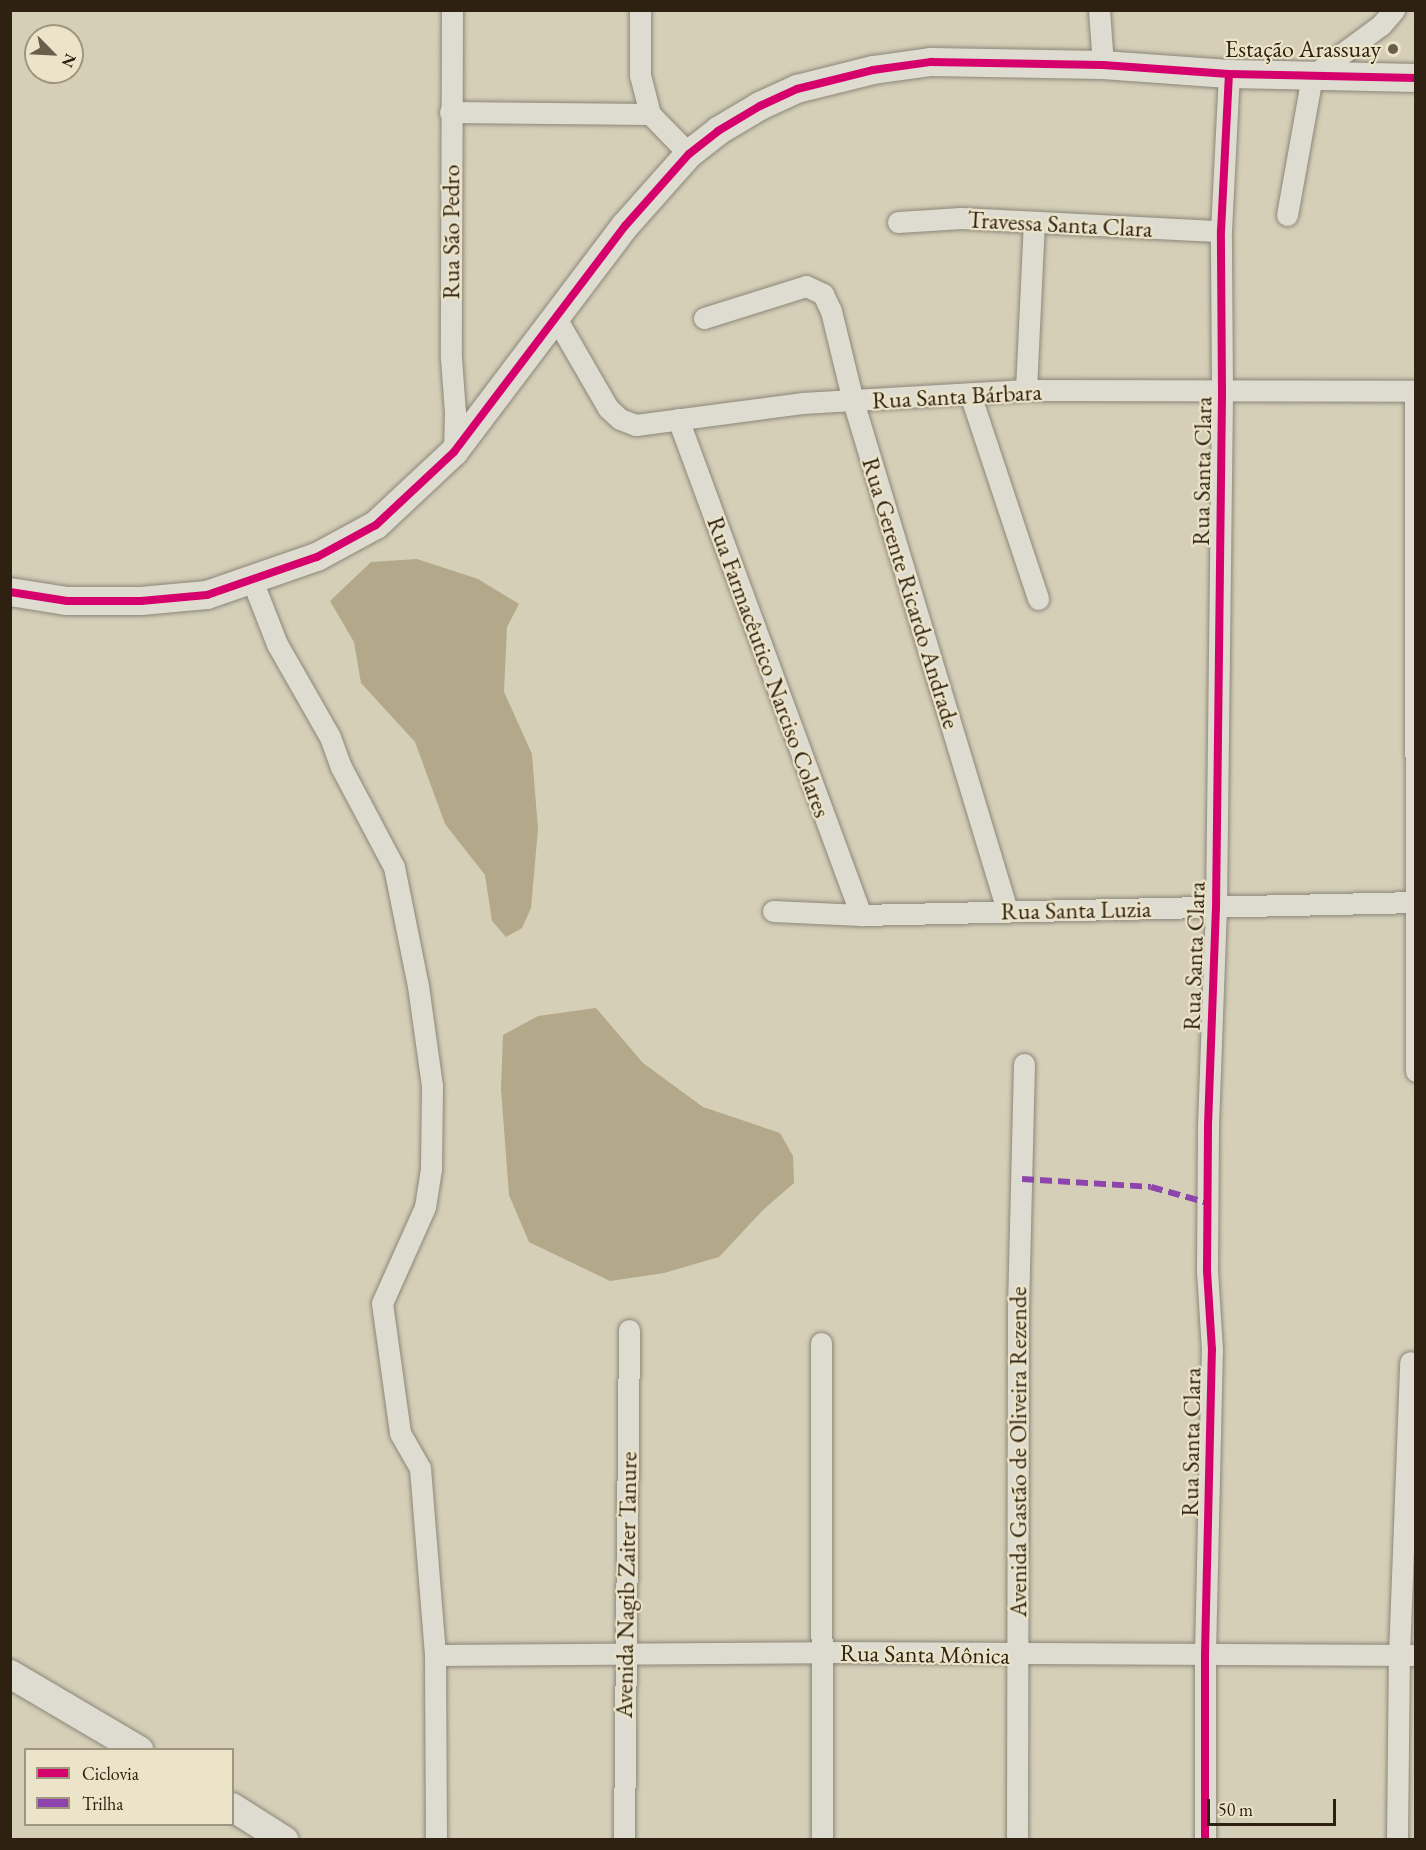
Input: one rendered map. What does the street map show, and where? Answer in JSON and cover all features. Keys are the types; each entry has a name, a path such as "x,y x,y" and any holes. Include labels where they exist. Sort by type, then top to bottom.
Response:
{"street":[{"name":"Rua São Pedro","path":"452,10 450,112 454,452"},
{"path":"640,10 640,75 650,114 689,154"},
{"path":"1099,10 1103,65"},
{"path":"1287,215 1312,76 1381,26 1394,10"},
{"path":"10,592 67,601 141,602 207,595 317,557 376,525 454,452 625,226 689,154 718,131 760,106 797,89 836,77 931,62 1103,65 1229,74 1416,78"},
{"name":"Rua Santa Clara","path":"1205,1839 1205,1654 1212,1350 1207,1271 1208,1125 1216,908 1222,393 1221,231 1229,74"},
{"path":"450,112 650,114"},
{"name":"Travessa Santa Clara","path":"898,222 961,218 1221,231"},
{"path":"1026,390 1034,222"},
{"name":"Rua Gerente Ricardo Andrade","path":"704,318 806,286 823,294 831,311 853,401 1007,910"},
{"name":"Rua Santa Bárbara","path":"556,318 608,408 620,418 636,424 802,403 1026,390 1222,393 1415,391"},
{"path":"1415,391 1416,1071"},
{"path":"970,394 1038,599"},
{"name":"Rua Farmacêutico Narciso Colares","path":"678,419 861,915"},
{"path":"252,580 278,644 330,737 341,767 394,867 407,923 432,1086 431,1169 425,1207 382,1303 400,1433 420,1468 435,1655 436,1839"},
{"name":"Rua Santa Luzia","path":"773,911 861,915 1415,902"},
{"name":"Avenida Gastão de Oliveira Rezende","path":"1017,1839 1018,1321 1024,1064"},
{"name":"Avenida Nagib Zaiter Tanure","path":"624,1839 629,1330"},
{"path":"821,1343 822,1839"},
{"path":"1397,1839 1407,1655 1410,1362"},
{"name":"Rua Santa Mônica","path":"435,1655 822,1652 1017,1655 1407,1655"},
{"path":"10,1674 137,1748"},
{"path":"234,1809 284,1839"}],"shaded area":[{"path":"417,559 478,579 519,604 507,627 504,692 532,754 538,829 531,908 522,928 506,937 492,921 485,875 445,824 415,742 361,683 354,642 330,601 371,562"},
{"path":"596,1008 643,1063 703,1107 780,1133 793,1156 794,1183 763,1210 719,1257 664,1273 610,1281 529,1242 509,1195 501,1089 503,1035 538,1016"}],"marked path":[{"path":"1022,1179 1151,1187 1208,1203"}],"cycle path":[{"path":"10,592 67,601 141,601 207,595 317,557 376,525 454,452 625,226 689,154 718,131 760,106 797,89 873,70 931,62 1103,65 1229,74 1416,78"},
{"path":"1205,1840 1205,1654 1212,1350 1207,1271 1208,1125 1216,908 1222,393 1221,231 1229,74"}],"place":[{"name":"Estação Arassuay","path":"1393,49"}]}
